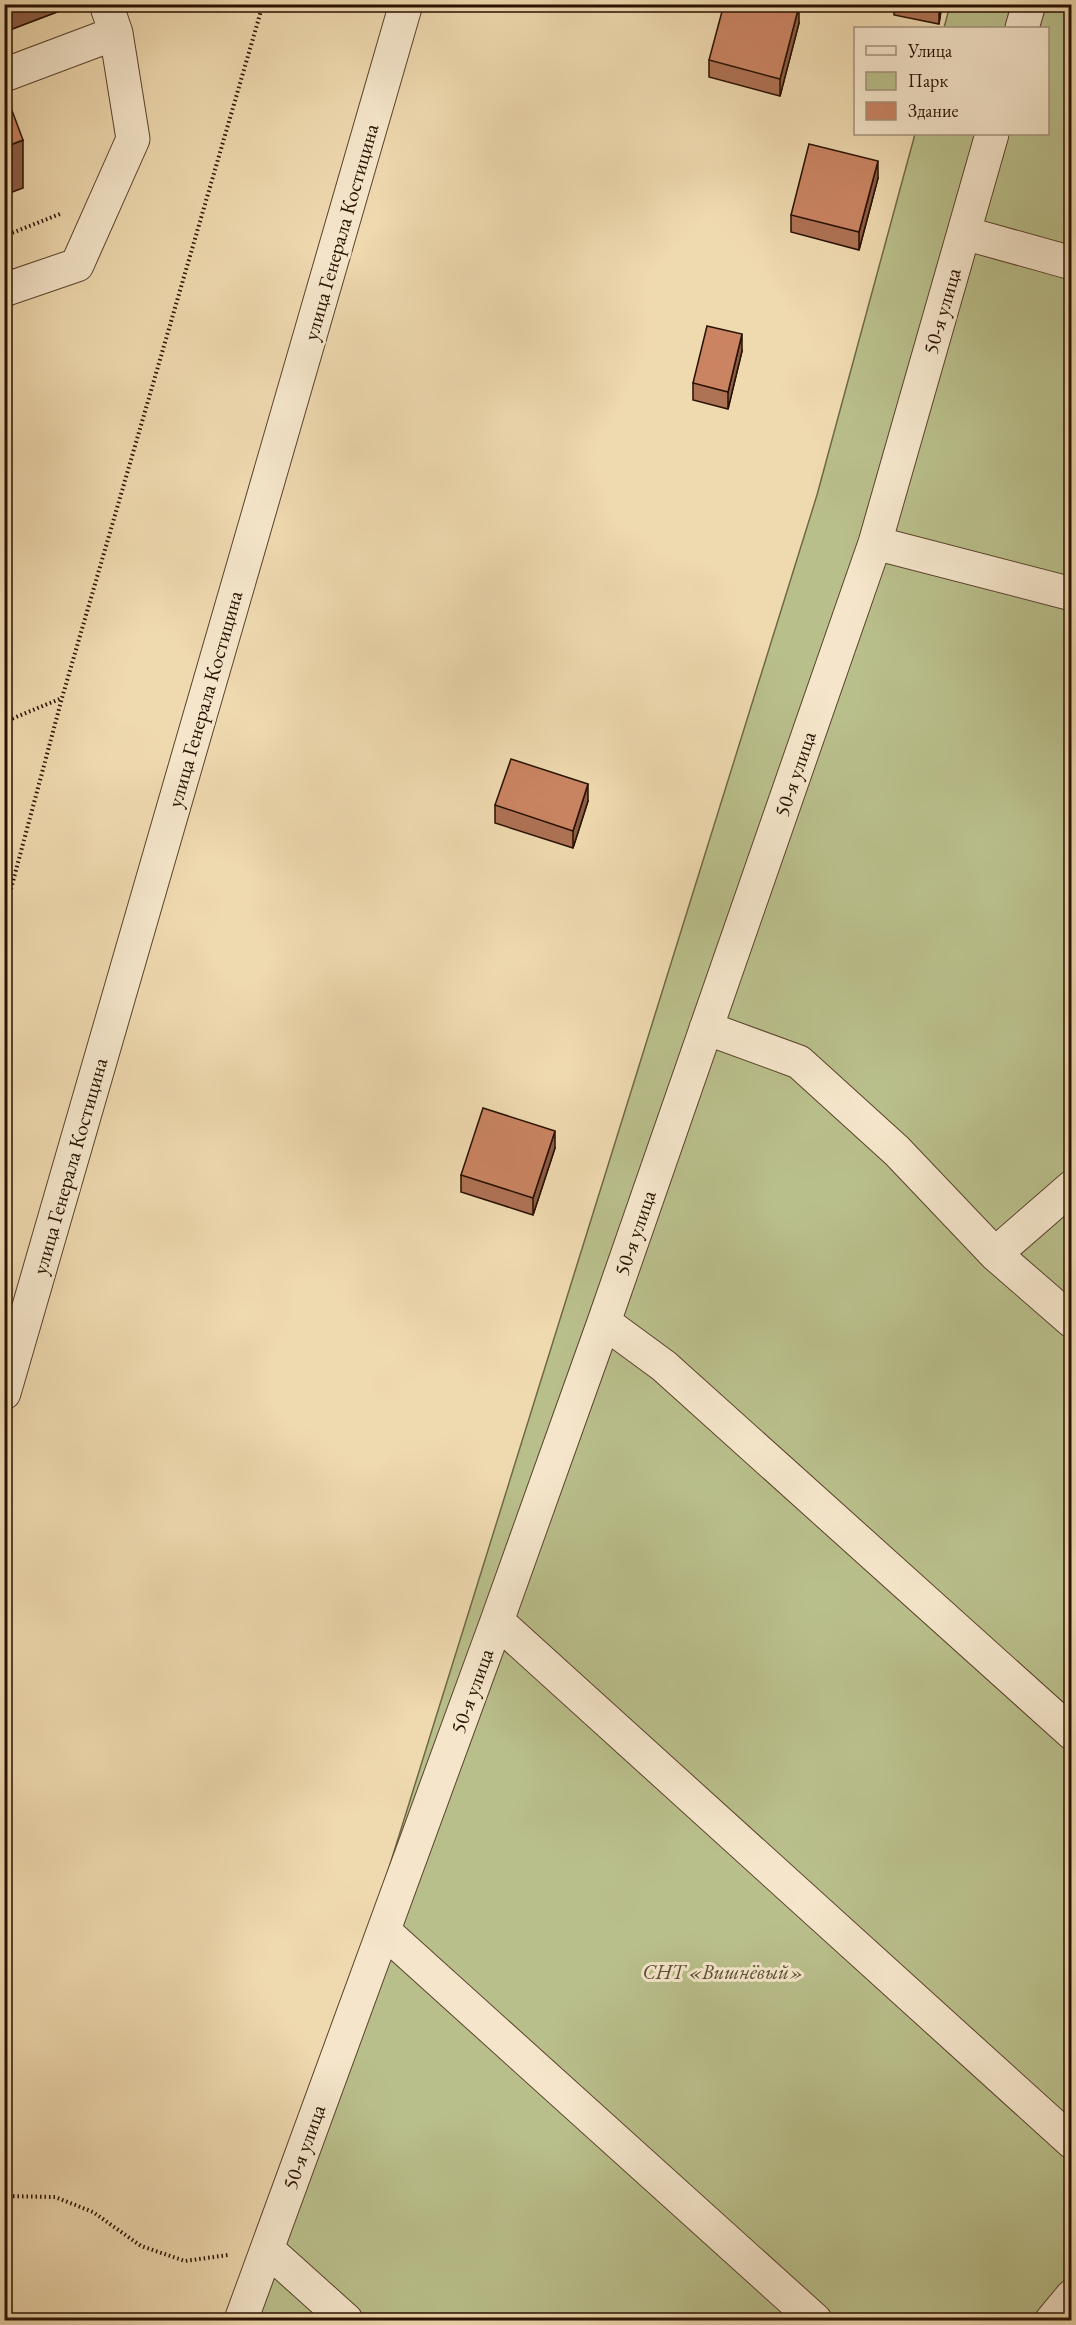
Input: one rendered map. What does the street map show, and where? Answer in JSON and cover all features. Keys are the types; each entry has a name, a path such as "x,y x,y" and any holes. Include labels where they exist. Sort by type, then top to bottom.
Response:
{"street":[{"name":"улица Генерала Костицина","path":"4,1393 406,4"},
{"path":"1022,27 1029,4"},
{"path":"4,75 111,19 133,139 77,265 4,290"},
{"name":"50-я улица","path":"240,2320 384,1931 604,1322 875,543 992,135"},
{"path":"964,233 1071,263"},
{"path":"875,543 1071,594"},
{"path":"706,1028 799,1062 897,1151 995,1254 1071,1321"},
{"path":"995,1254 1071,1187"},
{"path":"604,1322 664,1366 1071,1733"},
{"path":"497,1621 1071,2142"},
{"path":"384,1931 815,2320"},
{"path":"267,2249 346,2320"},
{"path":"1052,2320 1071,2296"}],"path":[{"path":"4,915 62,698 263,4"},
{"path":"4,236 69,211"},
{"path":"4,722 62,698"},
{"path":"4,2196 55,2197 93,2212 141,2246 185,2261 267,2249"}],"green space":[{"name":"СНТ «Вишнёвый»","path":"950,5 1071,5 1071,2320 248,2320 817,495 915,135 1049,135 1049,27 944,27"}],"building":[{"path":"724,4 793,4 799,6 780,79 709,60"},
{"path":"4,89 23,140 5,147 7,151 4,153"},
{"path":"809,144 878,161 859,232 791,215"},
{"path":"707,326 742,334 728,392 693,383"},
{"path":"511,759 588,784 573,831 495,805"},
{"path":"483,1108 555,1131 533,1198 461,1175"},
{"path":"4,1124 10,1129 4,1149"}]}
